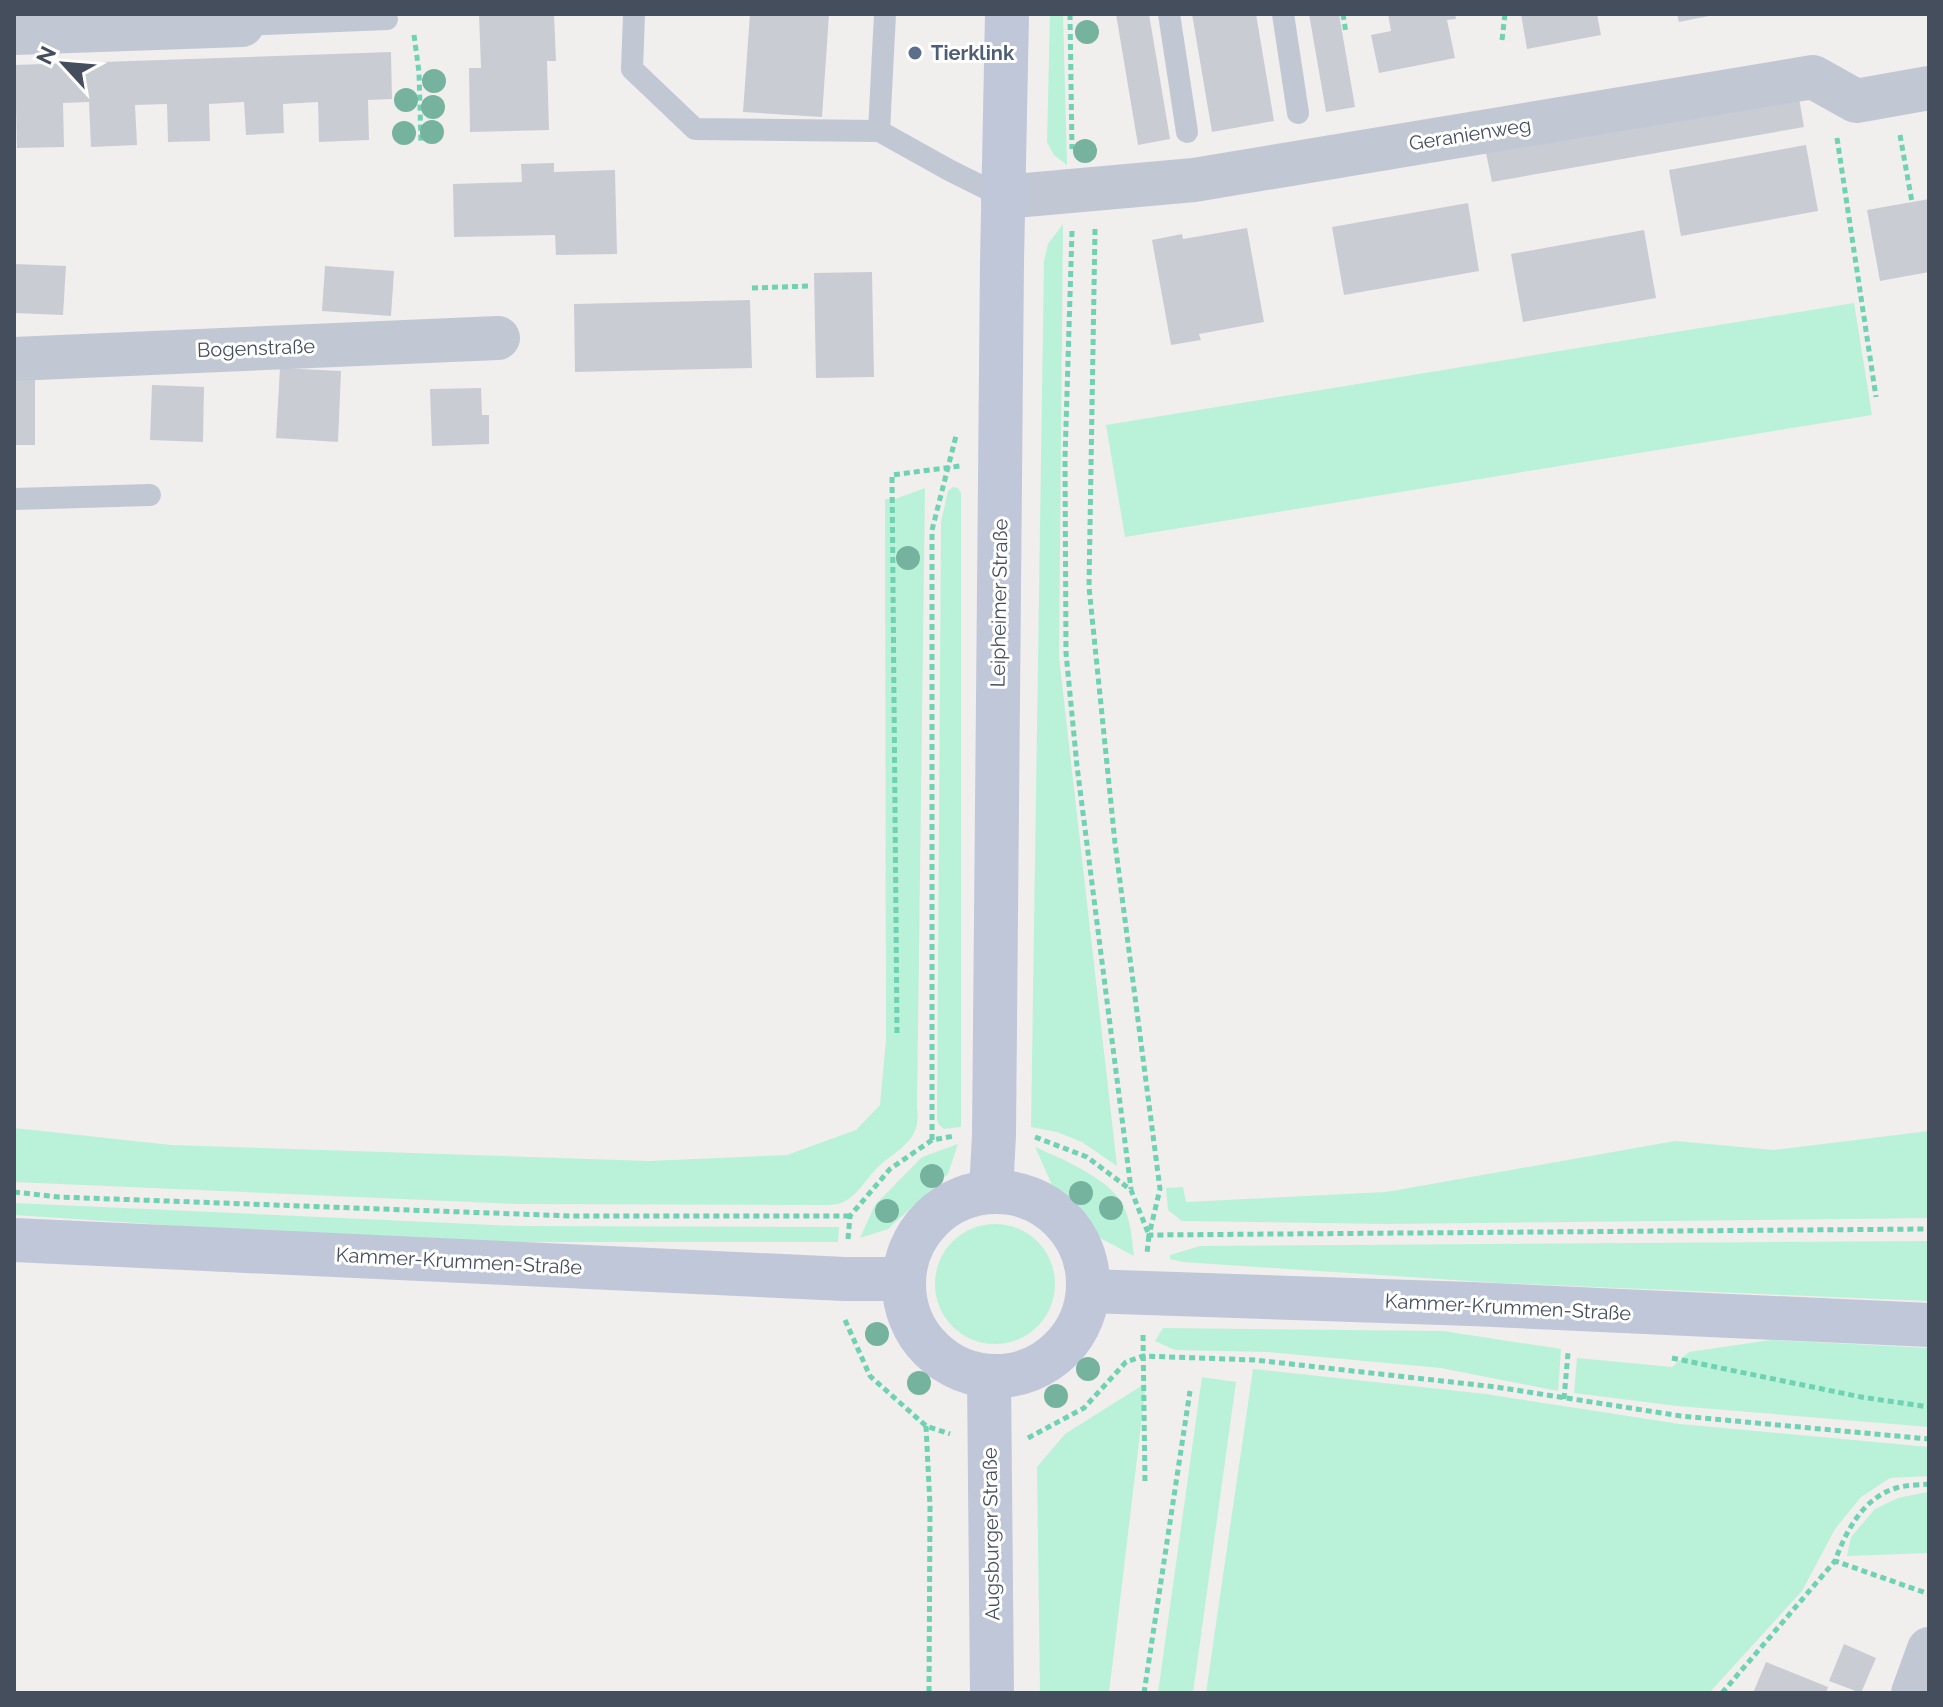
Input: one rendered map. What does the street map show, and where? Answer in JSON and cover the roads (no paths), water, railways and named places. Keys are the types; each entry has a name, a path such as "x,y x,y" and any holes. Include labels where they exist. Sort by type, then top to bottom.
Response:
{"main road":[{"name":"Leipheimer Straße","path":"991,1191 1007,14"},
{"path":"991,1191 1022,1195 1050,1209 1072,1232 1085,1260 1088,1291 1081,1319 1066,1344 1044,1363 1018,1373 989,1376 961,1369 937,1355 918,1334 906,1308 903,1279 909,1253 921,1229 940,1209 964,1197 991,1191"},
{"name":"Kammer-Krummen-Straße","path":"14,1240 814,1278 903,1279"},
{"name":"Kammer-Krummen-Straße","path":"1088,1291 1471,1304 1929,1325"},
{"name":"Augsburger Straße","path":"989,1376 992,1693"}],"street":[{"path":"14,33 244,20"},
{"name":"Geranienweg","path":"1003,197 1084,203 1194,180 1813,77 1856,101 1911,91"},
{"name":"Bogenstraße","path":"14,359 498,338"},
{"path":"1913,1693 1929,1649"}],"lane":[{"path":"634,14 632,69 695,129 879,131 1003,197"},
{"path":"879,131 885,14"},
{"path":"1169,14 1187,132"},
{"path":"1283,14 1298,113"},
{"path":"244,20 387,19"},
{"path":"14,499 150,495"}],"place":[{"name":"Tierklink","path":"915,53"}]}
